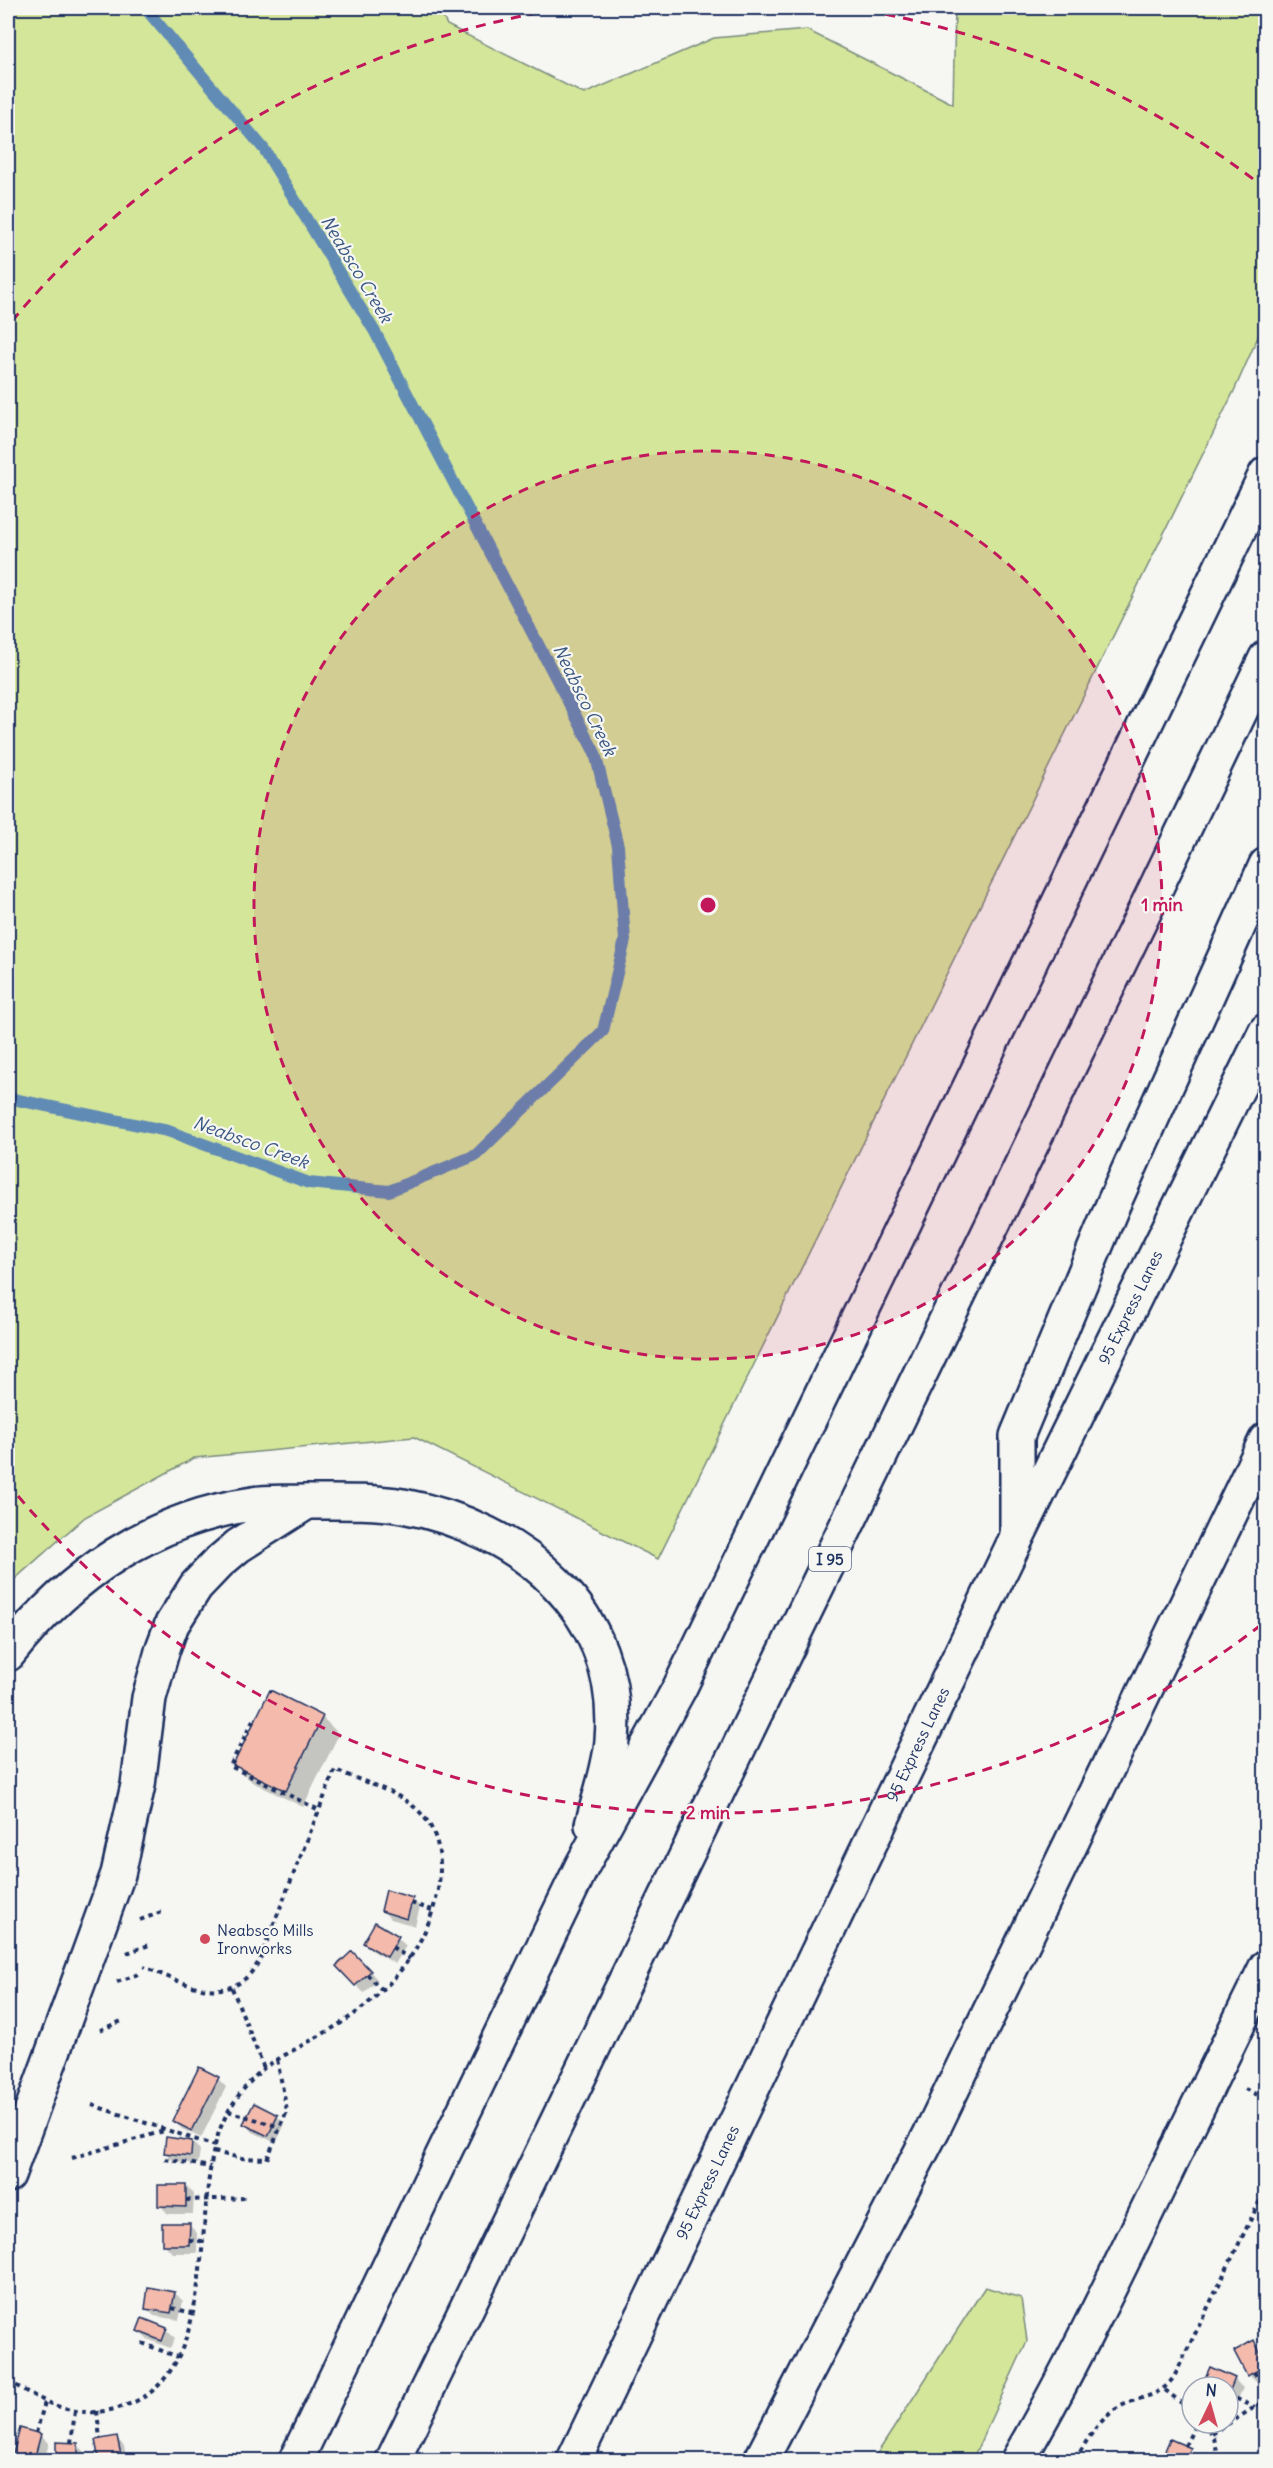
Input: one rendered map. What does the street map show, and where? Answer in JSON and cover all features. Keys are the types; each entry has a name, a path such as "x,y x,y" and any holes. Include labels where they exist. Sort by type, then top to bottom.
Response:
{"main road":[{"path":"296,2460 582,1866 685,1676 1266,474"},
{"name":"I 95","path":"393,2460 1266,657"},
{"path":"1017,1537 1017,1436 1112,1207 1266,865"},
{"name":"95 Express Lanes","path":"574,2460 1017,1537 1266,1031"},
{"path":"761,2460 933,2129 1266,1440"},
{"path":"8,2175 118,1875 138,1785 149,1698 172,1624 196,1586 218,1563 247,1539 307,1502"},
{"path":"8,1654 63,1595 106,1559 152,1532 202,1514 255,1503 364,1502 403,1506 485,1531 525,1555 554,1580 583,1616 601,1655 612,1698 612,1741 582,1866"},
{"path":"1018,2460 1118,2270 1266,1968"}],"path":[{"path":"253,1720 230,1766 319,1810"},
{"path":"8,2381 60,2409 97,2411 125,2405 148,2394 164,2379 178,2357 192,2313 199,2282 211,2167 215,2146 228,2111 264,2068 353,2015 382,1990 410,1959 423,1935 440,1877 438,1848 429,1825 414,1806 335,1770 259,1961 249,1977 232,1988 223,1990 196,1987 144,1967"},
{"path":"411,1903 432,1910"},
{"path":"392,1947 410,1959"},
{"path":"367,1974 382,1990"},
{"path":"232,1988 264,2068"},
{"path":"214,2152 240,2158 267,2159 287,2106 278,2059"},
{"path":"1242,2088 1266,2099"},
{"path":"92,2105 215,2146"},
{"path":"228,2111 280,2127"},
{"path":"72,2158 167,2130"},
{"path":"165,2159 211,2167"},
{"path":"1076,2460 1100,2424 1111,2413 1130,2402 1165,2390 1174,2377 1266,2188"},
{"path":"186,2200 247,2198"},
{"path":"189,2240 204,2241"},
{"path":"172,2308 192,2313"},
{"path":"142,2343 178,2357"},
{"path":"1254,2372 1266,2391"},
{"path":"1165,2390 1180,2402"},
{"path":"1240,2400 1255,2407"},
{"path":"1240,2416 1266,2400"},
{"path":"36,2433 45,2402"},
{"path":"71,2443 75,2410"},
{"path":"97,2411 100,2439"},
{"path":"1185,2446 1190,2435"},
{"path":"1212,2435 1220,2460"}],"green space":[{"path":"8,8 438,8 447,25 584,94 714,38 807,30 953,104 955,8 1265,8 1265,321 1234,391 658,1559 414,1437 194,1458 85,1517 8,1585"},
{"path":"985,2287 1021,2298 1027,2341 972,2460 873,2460"}],"building":[{"path":"270,1690 323,1716 286,1791 233,1765"},
{"path":"386,1890 413,1898 407,1919 381,1911"},
{"path":"375,1922 399,1936 387,1957 363,1943"},
{"path":"352,1951 371,1971 355,1986 336,1966"},
{"path":"199,2067 219,2077 192,2131 172,2121"},
{"path":"254,2103 278,2115 268,2136 243,2124"},
{"path":"166,2137 192,2141 191,2156 164,2153"},
{"path":"158,2185 186,2185 186,2207 158,2206"},
{"path":"162,2223 190,2223 189,2245 162,2245"},
{"path":"148,2287 175,2292 171,2313 145,2309"},
{"path":"142,2318 167,2328 162,2341 137,2331"},
{"path":"1254,2340 1266,2366 1247,2376 1234,2351"},
{"path":"1210,2367 1228,2375 1206,2375"},
{"path":"20,2428 41,2434 34,2460 13,2454"},
{"path":"117,2436 122,2460 99,2460 95,2440"},
{"path":"1170,2439 1191,2448 1186,2460 1161,2460"},
{"path":"56,2442 78,2443 78,2460 56,2460"}],"waterway":[{"name":"Neabsco Creek","path":"8,1098 168,1131 309,1183 389,1191 476,1155 603,1031 625,940 618,846 595,753 375,332 264,149 145,8"}],"place":[{"name":"Neabsco Mills Ironworks","path":"205,1939"}]}
